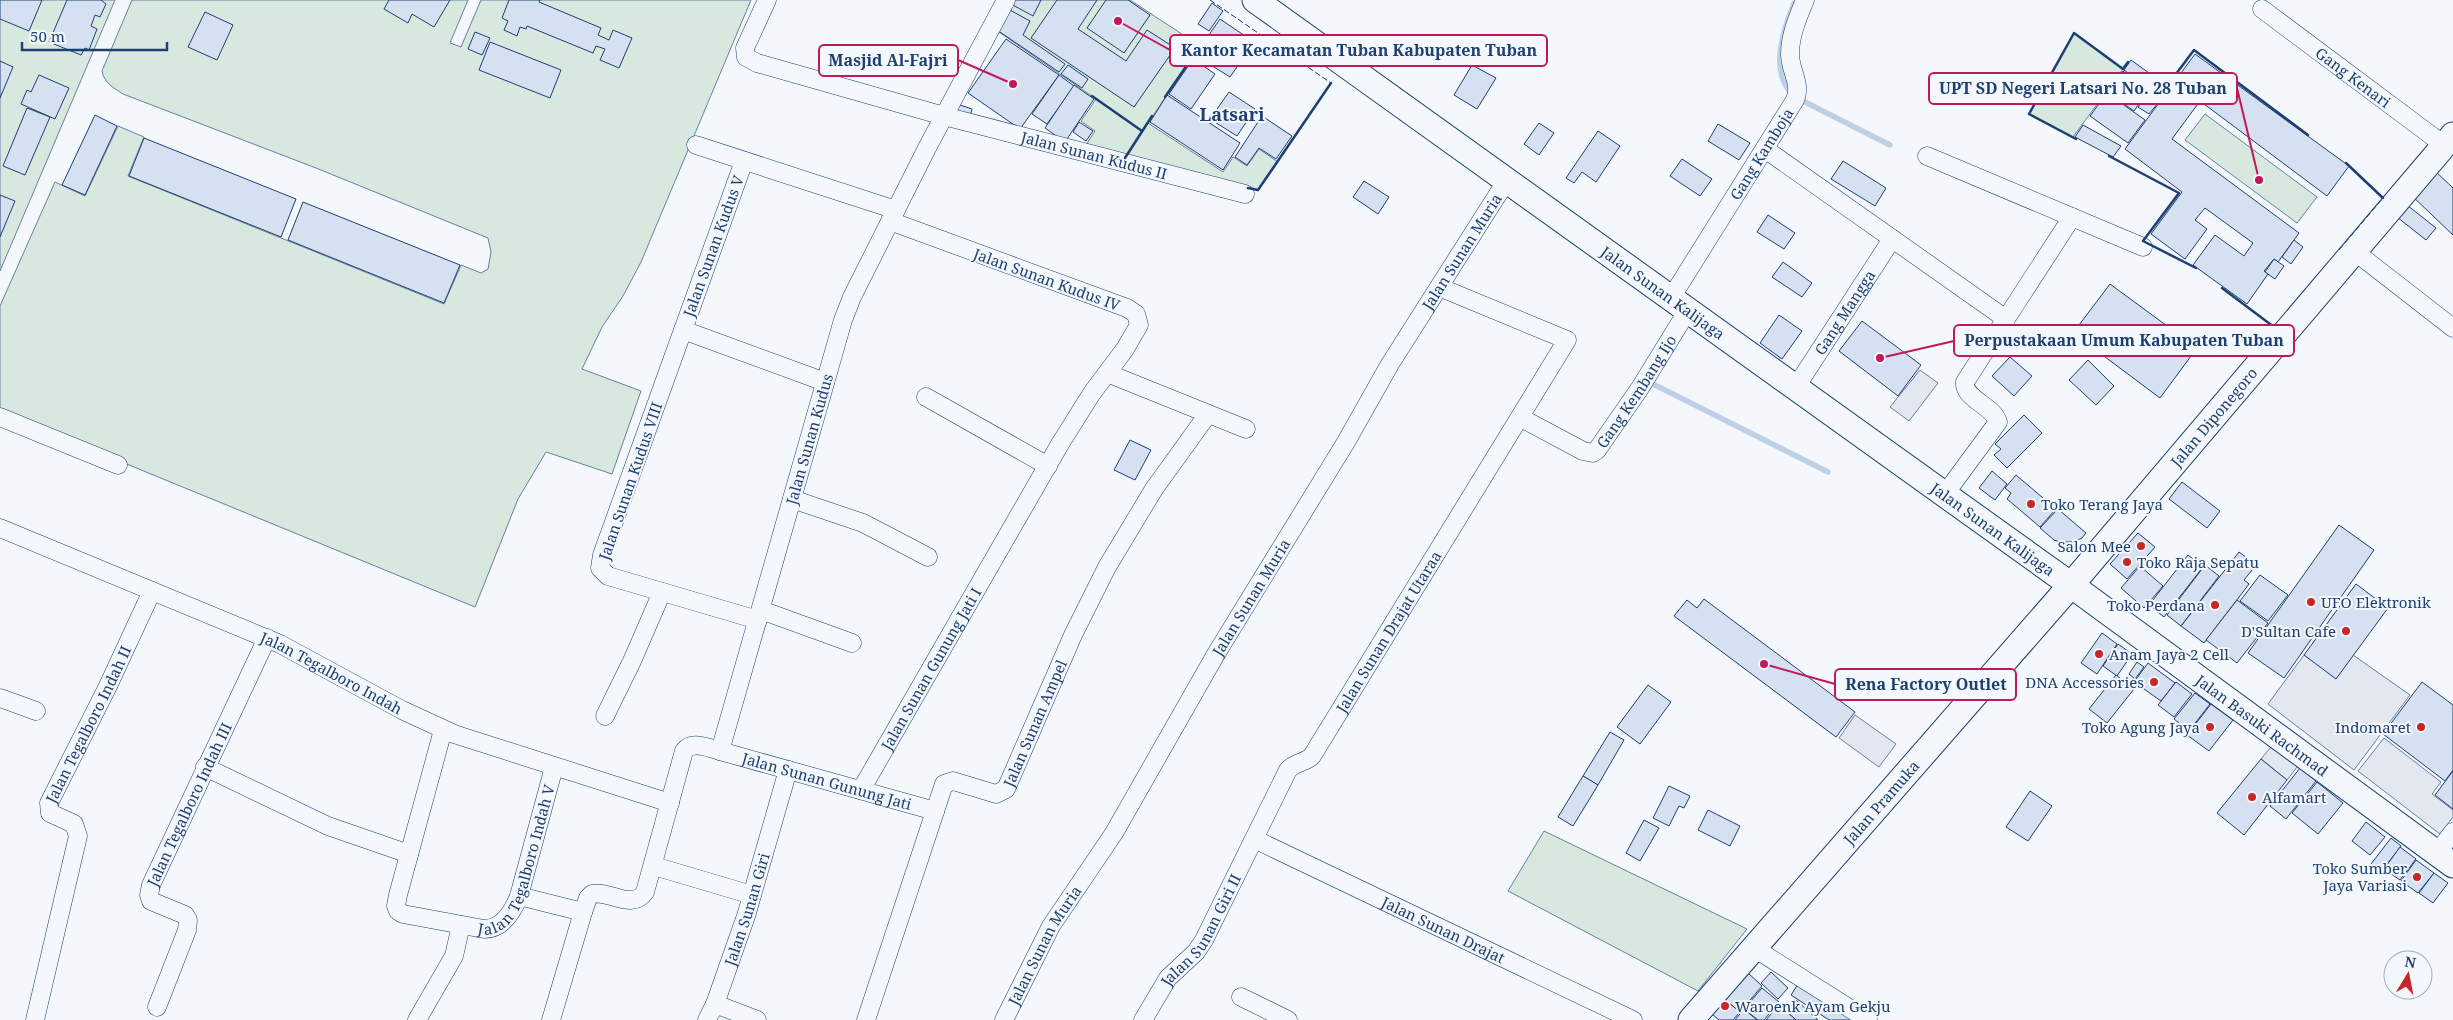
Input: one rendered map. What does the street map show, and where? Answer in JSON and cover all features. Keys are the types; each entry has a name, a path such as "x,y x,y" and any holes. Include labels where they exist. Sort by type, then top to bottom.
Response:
{"main road":[{"name":"Jalan Sunan Kalijaga","path":"1255,0 2071,585"},
{"name":"Jalan Diponegoro","path":"2071,585 2449,140"},
{"name":"Jalan Basuki Rachmad","path":"2071,585 2445,859"},
{"name":"Jalan Pramuka","path":"1697,1018 1754,948 2071,585"}],"street":[{"name":"Jalan Sunan Kudus II","path":"767,0 745,48 746,57 757,63 944,116 1245,194"},
{"name":"Jalan Sunan Kudus","path":"720,751 847,309 893,215 1006,0"},
{"name":"Gang Kamboja","path":"1679,304 1765,149 1796,98 1798,86 1790,64 1790,47 1795,25 1806,0"},
{"name":"Gang Kenari","path":"2262,9 2449,140"},
{"path":"696,145 893,215"},
{"path":"1765,149 2006,319"},
{"path":"1927,156 2143,247"},
{"name":"Jalan Sunan Kudus V","path":"744,161 683,330 825,382"},
{"name":"Jalan Sunan Muria","path":"1004,1020 1051,926 1114,833 1211,662 1346,442 1390,364 1507,180"},
{"name":"Jalan Sunan Kudus IV","path":"893,215 1132,311 1139,318 1138,328 1048,466 1000,548"},
{"path":"1945,494 1997,425 1995,416 1969,393 1964,385 2072,217"},
{"name":"Gang Mangga","path":"1796,387 1892,239"},
{"path":"2354,251 2453,328"},
{"name":"Jalan Sunan Drajat Utaraa","path":"1254,840 1288,770 1294,764 1308,760 1312,756 1521,418 1567,340 1440,287"},
{"name":"Gang Kembang Ijo","path":"1521,418 1583,451 1593,453 1601,446 1640,388 1679,304"},
{"name":"Jalan Sunan Kudus VIII","path":"683,330 600,565 602,572 608,576 662,592 759,615 852,643"},
{"path":"1107,373 1246,428"},
{"path":"926,398 1048,466"},
{"name":"Jalan Sunan Ampel","path":"866,1020 896,936 935,811 946,782 958,783 996,794 1006,789 1073,635 1107,567 1140,511 1208,414"},
{"path":"0,417 118,465"},
{"path":"792,498 863,524 928,557"},
{"name":"Jalan Tegalboro Indah","path":"0,528 300,653 402,710 443,730 670,803"},
{"name":"Jalan Sunan Gunung Jati I","path":"861,790 1000,548"},
{"name":"Jalan Tegalboro Indah II","path":"35,1020 78,836 74,824 50,813 48,803 97,710 152,590"},
{"path":"605,716 632,661 662,592"},
{"name":"Jalan Tegalboro Indah III","path":"157,1007 187,930 188,920 182,913 154,904 149,898 149,891 267,638"},
{"path":"0,698 36,711"},
{"path":"417,1020 454,956 461,925 408,915 398,911 397,903 443,730"},
{"path":"551,1020 588,898 595,893 637,900 646,892 682,756 687,748 695,745 720,751"},
{"name":"Jalan Sunan Gunung Jati","path":"720,751 935,811"},
{"name":"Jalan Tegalboro Indah V","path":"461,925 493,928 509,914 519,896 554,767"},
{"path":"205,768 328,826 409,854"},
{"name":"Jalan Sunan Giri","path":"708,1020 733,957 788,770"},
{"path":"2445,859 2453,832"},
{"name":"Jalan Sunan Giri II","path":"1143,1020 1168,978 1196,952 1204,940 1254,840"},
{"name":"Jalan Sunan Drajat","path":"1254,840 1633,1020"},
{"path":"654,866 752,895"},
{"path":"519,896 583,912"},
{"path":"1754,948 1868,1020"},
{"path":"1242,997 1288,1020"},
{"path":"715,1004 758,1020"}],"shaded area":[{"path":"0,0 115,0 0,271"},
{"path":"132,0 468,0 450,43 461,47 481,0 751,0 641,262 623,296 602,327 582,369 641,391 612,474 546,452 518,499 475,607 0,412 0,306 55,182 85,196 118,126 144,137 128,176 444,304 461,265 481,273 488,269 491,252 488,238 316,168 123,94 113,87 107,82 102,71"},
{"path":"1013,0 1130,0 1200,46 1148,123 1223,172 1233,157 1247,166 1259,149 1278,162 1258,190 1084,148 1095,131 1081,121 1096,99 996,30"},
{"path":"2074,33 2123,69 2073,137 2029,114"},
{"path":"2205,114 2317,197 2297,223 2185,140"},
{"path":"1920,370 1938,383 1909,421 1890,407"},
{"path":"2304,655 2336,678 2353,655 2410,695 2354,770 2268,704"},
{"path":"1855,715 1896,744 1879,767 1839,738"},
{"path":"2384,738 2441,782 2432,794 2453,810 2453,817 2440,834 2358,771"},
{"path":"2275,742 2301,762 2287,780 2261,759"},
{"path":"1544,831 1747,929 1698,991 1508,891"}],"building":[{"path":"0,0 42,0 29,31 0,19"},
{"path":"67,0 101,0 106,4 100,17 95,15 91,26 97,29 89,50 85,48 81,55 49,42"},
{"path":"389,0 450,0 434,27 412,14 408,23 384,9"},
{"path":"509,0 540,0 539,2 601,28 598,35 609,40 613,30 632,38 619,68 600,60 605,49 596,46 593,53 527,26 526,29 520,27 517,36 504,30 508,21 502,18"},
{"path":"1014,0 1041,0 1033,16 1011,4"},
{"path":"1057,0 1097,0 1078,29 1126,61 1147,30 1175,48 1134,107 1031,38"},
{"path":"1106,0 1128,0 1150,15 1124,53 1087,28"},
{"path":"1212,3 1223,11 1209,31 1198,24"},
{"path":"1008,9 1030,21 1023,35 1065,64 1059,72 997,30"},
{"path":"205,12 233,25 217,60 188,47"},
{"path":"1220,19 1254,42 1230,77 1195,55"},
{"path":"475,32 490,38 482,55 468,49"},
{"path":"1006,39 1059,75 1020,129 968,93"},
{"path":"490,42 561,70 550,98 479,70"},
{"path":"2195,54 2349,166 2327,196 2200,101 2172,139 2299,233 2278,262 2274,259 2264,271 2268,274 2247,304 2193,265 2215,235 2244,256 2253,243 2205,208 2195,220 2207,229 2185,259 2151,234 2182,192 2125,149"},
{"path":"1193,59 1215,74 1191,109 1169,94"},
{"path":"2131,60 2163,83 2156,93 2124,70"},
{"path":"0,61 13,67 0,98"},
{"path":"1068,65 1088,79 1082,88 1061,74"},
{"path":"1472,65 1496,78 1477,109 1454,95"},
{"path":"2123,71 2149,90 2134,111 2107,92"},
{"path":"39,75 69,88 55,119 21,104 27,90 31,92"},
{"path":"1059,75 1074,86 1047,124 1032,114"},
{"path":"1074,85 1094,99 1065,142 1045,128"},
{"path":"1229,92 1255,109 1237,136 1210,119"},
{"path":"2107,93 2145,120 2128,143 2090,116"},
{"path":"1167,95 1240,143 1223,170 1150,122"},
{"path":"2147,95 2158,103 2149,114 2138,107"},
{"path":"957,104 972,109 970,117 955,113"},
{"path":"27,108 50,117 25,175 3,166"},
{"path":"95,115 117,126 85,195 62,185"},
{"path":"1262,116 1292,136 1276,159 1259,148 1247,165 1235,157"},
{"path":"1079,122 1093,131 1086,141 1073,132"},
{"path":"1539,123 1554,133 1539,155 1524,144"},
{"path":"1718,124 1750,143 1739,160 1708,141"},
{"path":"2083,125 2121,146 2113,157 2075,137"},
{"path":"1598,131 1620,146 1596,182 1582,172 1574,183 1566,178"},
{"path":"144,138 296,199 281,237 129,176"},
{"path":"1682,159 1712,179 1700,196 1670,176"},
{"path":"1843,161 1886,188 1875,206 1831,179"},
{"path":"2434,170 2453,188 2453,235 2410,194"},
{"path":"1364,181 1389,197 1378,214 1353,197"},
{"path":"0,195 15,201 0,237"},
{"path":"303,202 460,265 444,303 288,240"},
{"path":"2407,205 2436,228 2426,240 2397,217"},
{"path":"1768,215 1795,233 1784,249 1757,232"},
{"path":"2294,240 2303,247 2291,264 2282,257"},
{"path":"2274,259 2284,266 2275,279 2265,272"},
{"path":"1783,262 1812,283 1802,297 1772,277"},
{"path":"2110,284 2197,348 2160,398 2073,333"},
{"path":"1779,315 1802,331 1782,359 1760,343"},
{"path":"1862,321 1921,365 1898,396 1839,351"},
{"path":"2010,357 2032,376 2014,396 1992,376"},
{"path":"2088,360 2114,386 2096,405 2069,380"},
{"path":"2024,415 2042,433 2007,468 1994,455 2001,449 1995,444"},
{"path":"1130,440 1151,450 1135,480 1114,470"},
{"path":"1992,471 2007,484 1995,500 1979,488"},
{"name":"Toko Terang Jaya","path":"2016,475 2056,509 2040,527 2007,499 2011,493 2005,488"},
{"path":"2182,482 2220,511 2207,528 2169,499"},
{"path":"2058,509 2086,533 2082,538 2073,542 2060,542 2054,540 2040,528"},
{"name":"UFO Elektronik","path":"2339,525 2374,550 2284,678 2248,653"},
{"path":"2138,533 2155,547 2127,579 2110,564"},
{"name":"Toko Perdana","path":"2239,552 2256,565 2244,580 2249,584 2204,643 2181,626"},
{"path":"2188,555 2203,567 2164,617 2149,605"},
{"path":"2205,565 2219,576 2181,626 2167,615"},
{"path":"2140,566 2163,586 2144,608 2121,588"},
{"path":"2260,575 2288,595 2268,621 2240,601"},
{"name":"D'Sultan Cafe","path":"2356,584 2388,608 2336,679 2304,655"},
{"path":"1704,599 1855,712 1836,737 1674,616 1687,600 1697,608"},
{"path":"2237,600 2268,623 2237,663 2206,640"},
{"name":"Anam Jaya 2 Cell","path":"2102,633 2117,644 2097,674 2081,663"},
{"path":"2118,644 2132,654 2117,676 2103,666"},
{"path":"2137,662 2144,667 2135,679 2129,674"},
{"name":"DNA Accessories","path":"2148,663 2175,683 2161,701 2134,682"},
{"path":"2116,675 2134,689 2107,723 2089,709"},
{"path":"2176,682 2192,694 2174,717 2158,705"},
{"name":"Indomaret","path":"2422,682 2453,705 2453,770 2445,781 2383,734"},
{"path":"1648,685 1671,702 1640,744 1617,727"},
{"path":"2195,693 2210,704 2189,731 2174,719"},
{"name":"Toko Agung Jaya","path":"2211,704 2233,720 2209,751 2187,735"},
{"path":"1610,732 1624,740 1598,785 1583,776"},
{"name":"Alfamart","path":"2261,759 2287,780 2244,835 2217,813"},
{"path":"2300,768 2316,781 2286,819 2270,806"},
{"path":"2453,771 2453,809 2435,795"},
{"path":"1583,776 1598,785 1573,826 1558,817"},
{"path":"2317,782 2343,803 2318,834 2292,813"},
{"path":"1669,786 1690,796 1684,808 1679,806 1669,826 1653,818"},
{"path":"2030,791 2052,806 2028,841 2006,827"},
{"path":"1708,810 1740,826 1730,846 1698,830"},
{"path":"1644,820 1659,828 1640,861 1626,853"},
{"path":"2366,822 2385,837 2370,855 2352,841"},
{"path":"2391,838 2401,846 2381,872 2371,864"},
{"path":"2400,847 2416,859 2400,880 2384,869"},
{"name":"Toko Sumber Jaya Variasi","path":"2416,860 2434,873 2418,893 2401,881"},
{"path":"2434,873 2448,883 2433,903 2419,893"},
{"path":"1747,972 1762,986 1740,1012 1724,999"},
{"path":"1771,972 1788,988 1778,999 1761,983"},
{"path":"1800,981 1860,1020 1829,1020 1791,995"},
{"path":"1762,988 1779,1002 1764,1020 1758,1020 1744,1009"},
{"name":"Waroenk Ayam Gekju","path":"1724,999 1740,1012 1733,1020 1719,1020 1712,1014"},
{"path":"1796,1000 1818,1020 1796,1020 1786,1011"},
{"path":"1779,1005 1796,1020 1766,1020"},
{"path":"1744,1009 1757,1020 1735,1020"}],"waterway":[{"path":"1794,3 1785,28 1780,54 1780,67 1783,79 1789,90 1799,99 1890,145"},
{"path":"1647,381 1828,472"}],"fence":[{"path":"1210,0 1331,83"},
{"path":"2339,250 2383,198"}],"wall":[{"path":"2076,139 2029,114 2074,33 2123,69 2128,62"},
{"path":"2161,81 2167,86 2194,50 2308,135"},
{"path":"1165,97 1196,52"},
{"path":"1248,188 1258,190 1331,83"},
{"path":"1092,96 1142,131"},
{"path":"1125,158 1152,116"},
{"path":"2109,156 2179,193 2143,241 2196,268"},
{"path":"2346,163 2383,198"},
{"path":"2222,288 2274,327"}],"place":[{"name":"Kantor Kecamatan Tuban Kabupaten Tuban","path":"1118,21"},
{"name":"Masjid Al-Fajri","path":"1013,84"},
{"name":"UPT SD Negeri Latsari No. 28 Tuban","path":"2259,180"},
{"name":"Perpustakaan Umum Kabupaten Tuban","path":"1880,358"},
{"name":"Toko Terang Jaya","path":"2031,504"},
{"name":"Salon Mee","path":"2141,546"},
{"name":"Toko Raja Sepatu","path":"2127,562"},
{"name":"UFO Elektronik","path":"2311,602"},
{"name":"Toko Perdana","path":"2215,605"},
{"name":"D'Sultan Cafe","path":"2346,631"},
{"name":"Anam Jaya 2 Cell","path":"2099,654"},
{"name":"Rena Factory Outlet","path":"1764,664"},
{"name":"DNA Accessories","path":"2154,682"},
{"name":"Toko Agung Jaya","path":"2210,727"},
{"name":"Indomaret","path":"2421,727"},
{"name":"Alfamart","path":"2252,797"},
{"name":"Toko Sumber Jaya Variasi","path":"2417,877"},
{"name":"Waroenk Ayam Gekju","path":"1725,1006"}],"district":[{"name":"Latsari","path":"1232,114"}]}
